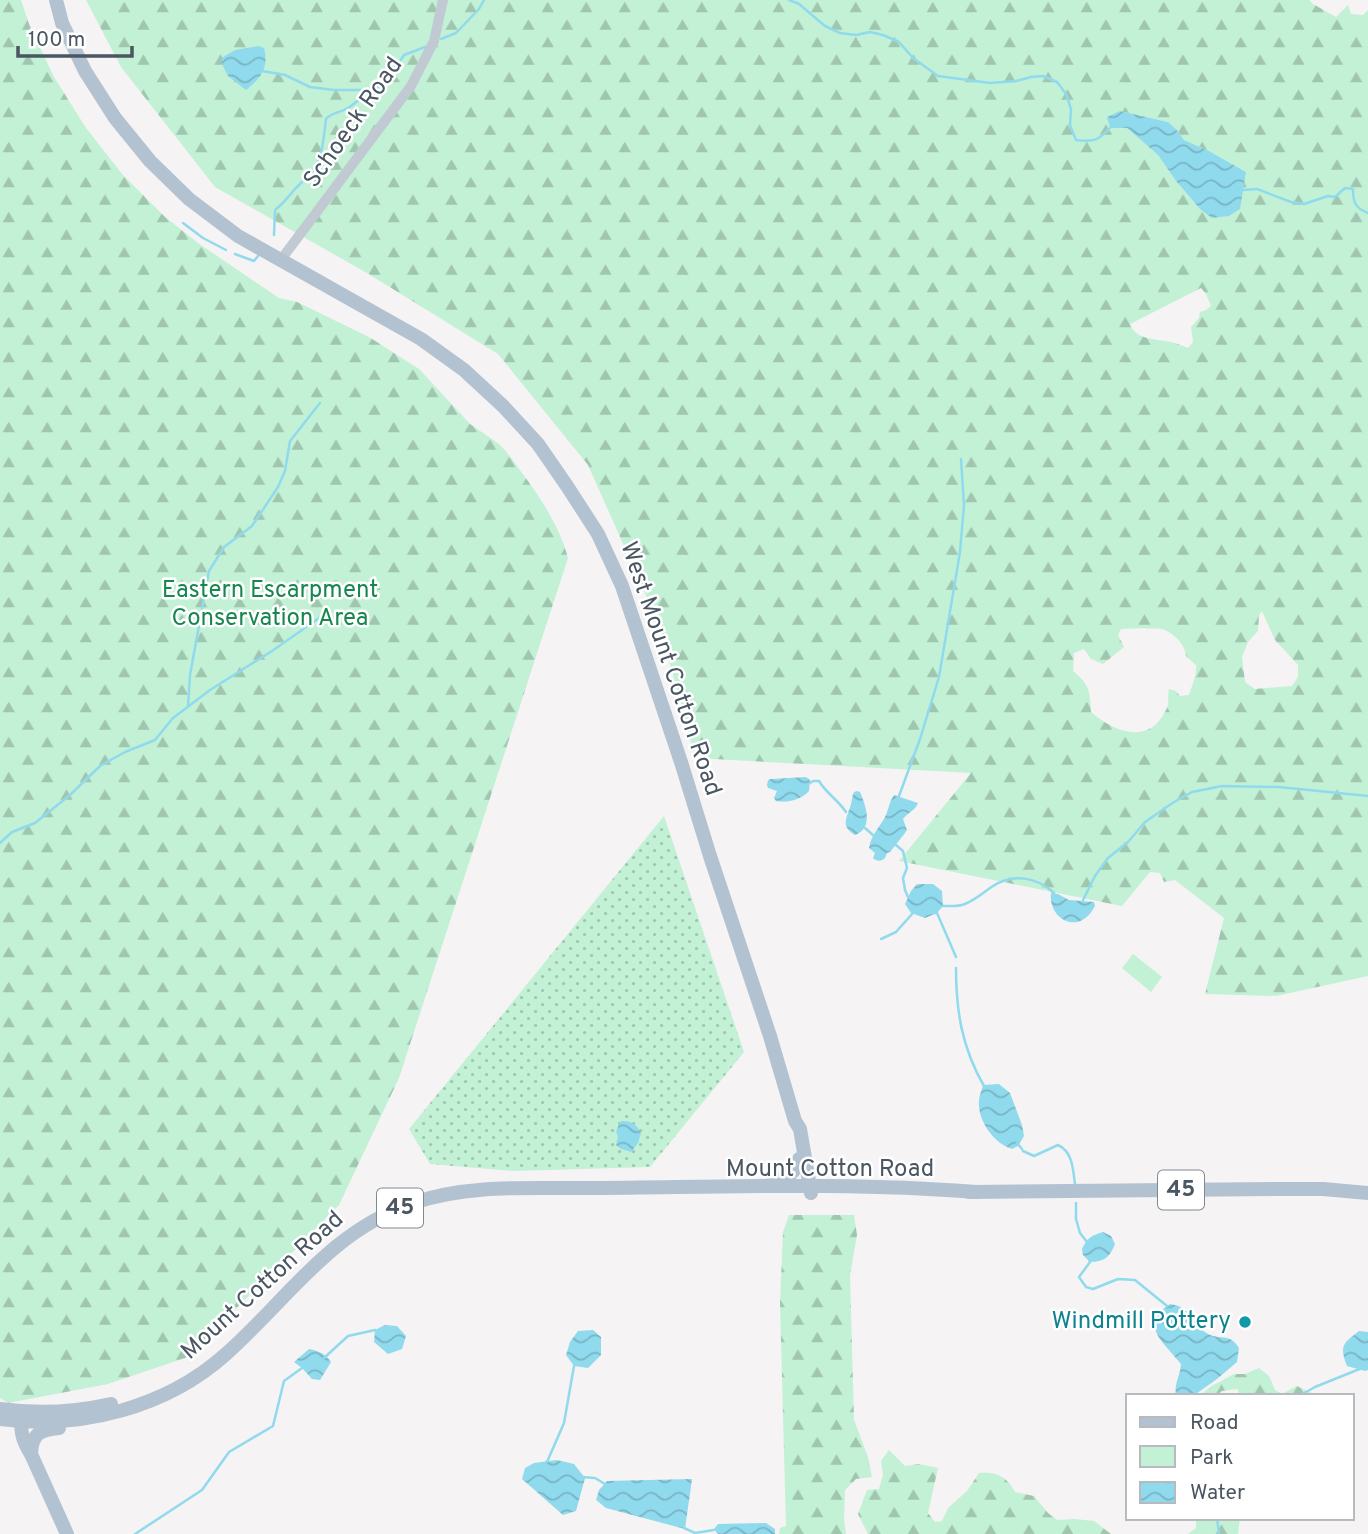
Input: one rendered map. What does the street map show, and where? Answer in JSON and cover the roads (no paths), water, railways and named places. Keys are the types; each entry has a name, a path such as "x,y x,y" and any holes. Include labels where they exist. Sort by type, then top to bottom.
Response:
{"main road":[{"name":"West Mount Cotton Road","path":"56,0 62,23 85,71 115,118 150,161 189,199 238,236 421,339 464,370 538,443 598,534 622,586 798,1125"},
{"path":"798,1125 795,1132 807,1189"},
{"path":"798,1125 821,1178 841,1185"},
{"path":"798,1125 807,1189"},
{"path":"715,1185 782,1179 795,1169 799,1159"},
{"name":"Mount Cotton Road","path":"0,1420 28,1418 50,1422 84,1419 141,1405 159,1397 193,1379 217,1362 329,1251 360,1228 393,1211 427,1199 459,1192 715,1185 925,1194 1295,1189 1368,1193"},
{"name":"Mount Cotton Road","path":"600,1188 621,1192 807,1189 841,1185 976,1192"},
{"path":"0,1411 28,1418 94,1407 143,1394 195,1369 245,1336"},
{"path":"32,1456 33,1438 44,1431 104,1422 141,1405"},
{"path":"28,1418 32,1456"},
{"path":"0,1420 9,1426 32,1456 67,1534"}],"street":[{"name":"Schoeck Road","path":"280,261 411,86 434,41 443,0"}],"water":[{"path":"259,46 264,48 264,67 260,77 246,90 228,76 221,62 223,57 235,50"},
{"path":"1120,111 1168,122 1184,140 1246,172 1240,209 1229,216 1212,218 1200,209 1158,155 1127,128 1110,128 1107,117"},
{"path":"806,777 810,780 809,791 798,799 789,801 776,801 774,798 777,791 767,785 771,779"},
{"path":"860,792 866,810 867,822 861,832 855,835 847,828 846,821 853,794"},
{"path":"894,795 918,803 903,819 907,830 905,833 885,858 878,861 873,858 875,853 869,848 870,843"},
{"path":"917,884 933,884 942,891 943,906 937,913 925,918 911,913 905,904"},
{"path":"1051,893 1069,900 1094,902 1095,906 1081,921 1066,921 1054,910"},
{"path":"999,1084 1010,1093 1022,1125 1024,1136 1018,1146 1012,1149 993,1137 979,1108 983,1085"},
{"path":"622,1121 633,1124 641,1133 631,1152 616,1145 616,1132"},
{"path":"1103,1232 1111,1236 1115,1244 1113,1249 1103,1260 1090,1262 1083,1255 1082,1249 1090,1238"},
{"path":"1170,1304 1182,1308 1205,1332 1235,1343 1239,1348 1237,1362 1196,1394 1176,1394 1181,1364 1157,1334 1156,1319"},
{"path":"385,1325 397,1326 406,1336 402,1349 388,1354 374,1342 375,1330"},
{"path":"593,1330 601,1337 601,1355 588,1368 574,1366 566,1355 570,1342 578,1331"},
{"path":"1359,1331 1368,1332 1368,1370 1365,1371 1347,1366 1343,1354 1346,1342"},
{"path":"309,1349 322,1353 331,1362 320,1380 312,1379 294,1362"},
{"path":"557,1460 574,1464 585,1478 576,1511 563,1515 522,1479 525,1468 534,1463"},
{"path":"692,1479 685,1529 606,1508 596,1500 599,1490 607,1481"},
{"path":"766,1523 775,1529 775,1534 718,1534 714,1529 718,1524"}],"waterway":[{"path":"441,39 456,33 484,0"},
{"path":"789,0 799,4 825,26 840,33 856,35 870,32 899,42 913,58 938,76 990,83 1043,76 1057,82 1066,94 1071,109 1070,125 1076,140 1095,140 1110,128"},
{"path":"262,71 285,75 310,87 334,90 376,89 388,79 404,55 425,47"},
{"path":"274,235 275,210 310,175 317,164 323,145 326,119 352,105 369,90"},
{"path":"1243,190 1257,189 1304,204 1328,196 1335,197 1345,188 1353,189 1356,204 1368,213"},
{"path":"183,223 226,250"},
{"path":"235,254 254,261 258,256"},
{"path":"188,706 190,675 209,571 224,547 252,526 278,487 285,471 290,441 320,403"},
{"path":"899,796 939,677 960,552 964,505 961,459"},
{"path":"0,843 12,832 35,823 100,766 155,740 173,718 210,690 322,616"},
{"path":"810,783 819,781 846,812"},
{"path":"1083,900 1108,858 1128,842 1145,822 1192,792 1222,786 1279,787 1368,796"},
{"path":"865,828 873,835"},
{"path":"896,845 903,851 907,868 903,878 908,897"},
{"path":"943,906 965,904 993,886 1017,878 1033,880 1054,893"},
{"path":"881,939 896,932 913,913"},
{"path":"933,913 937,913 956,957"},
{"path":"956,968 957,999 965,1043 984,1086"},
{"path":"1017,1143 1022,1149"},
{"path":"1023,1151 1034,1156 1058,1145 1063,1148 1071,1162 1075,1184"},
{"path":"1076,1203 1076,1219 1080,1233 1087,1242"},
{"path":"1089,1259 1090,1262 1079,1277 1086,1287 1093,1289 1118,1279 1135,1280 1167,1306"},
{"path":"324,1358 348,1336 375,1330"},
{"path":"547,1462 564,1423 574,1366"},
{"path":"135,1534 202,1490 229,1452 273,1426 284,1381 302,1368"},
{"path":"1303,1394 1362,1368"},
{"path":"582,1477 595,1478 605,1484"},
{"path":"1217,1520 1219,1534"},
{"path":"684,1528 695,1533 714,1530"}],"place":[{"name":"Windmill Pottery","path":"1245,1322"}],"park label":[{"name":"Eastern Escarpment Conservation Area","path":"270,605"}]}
